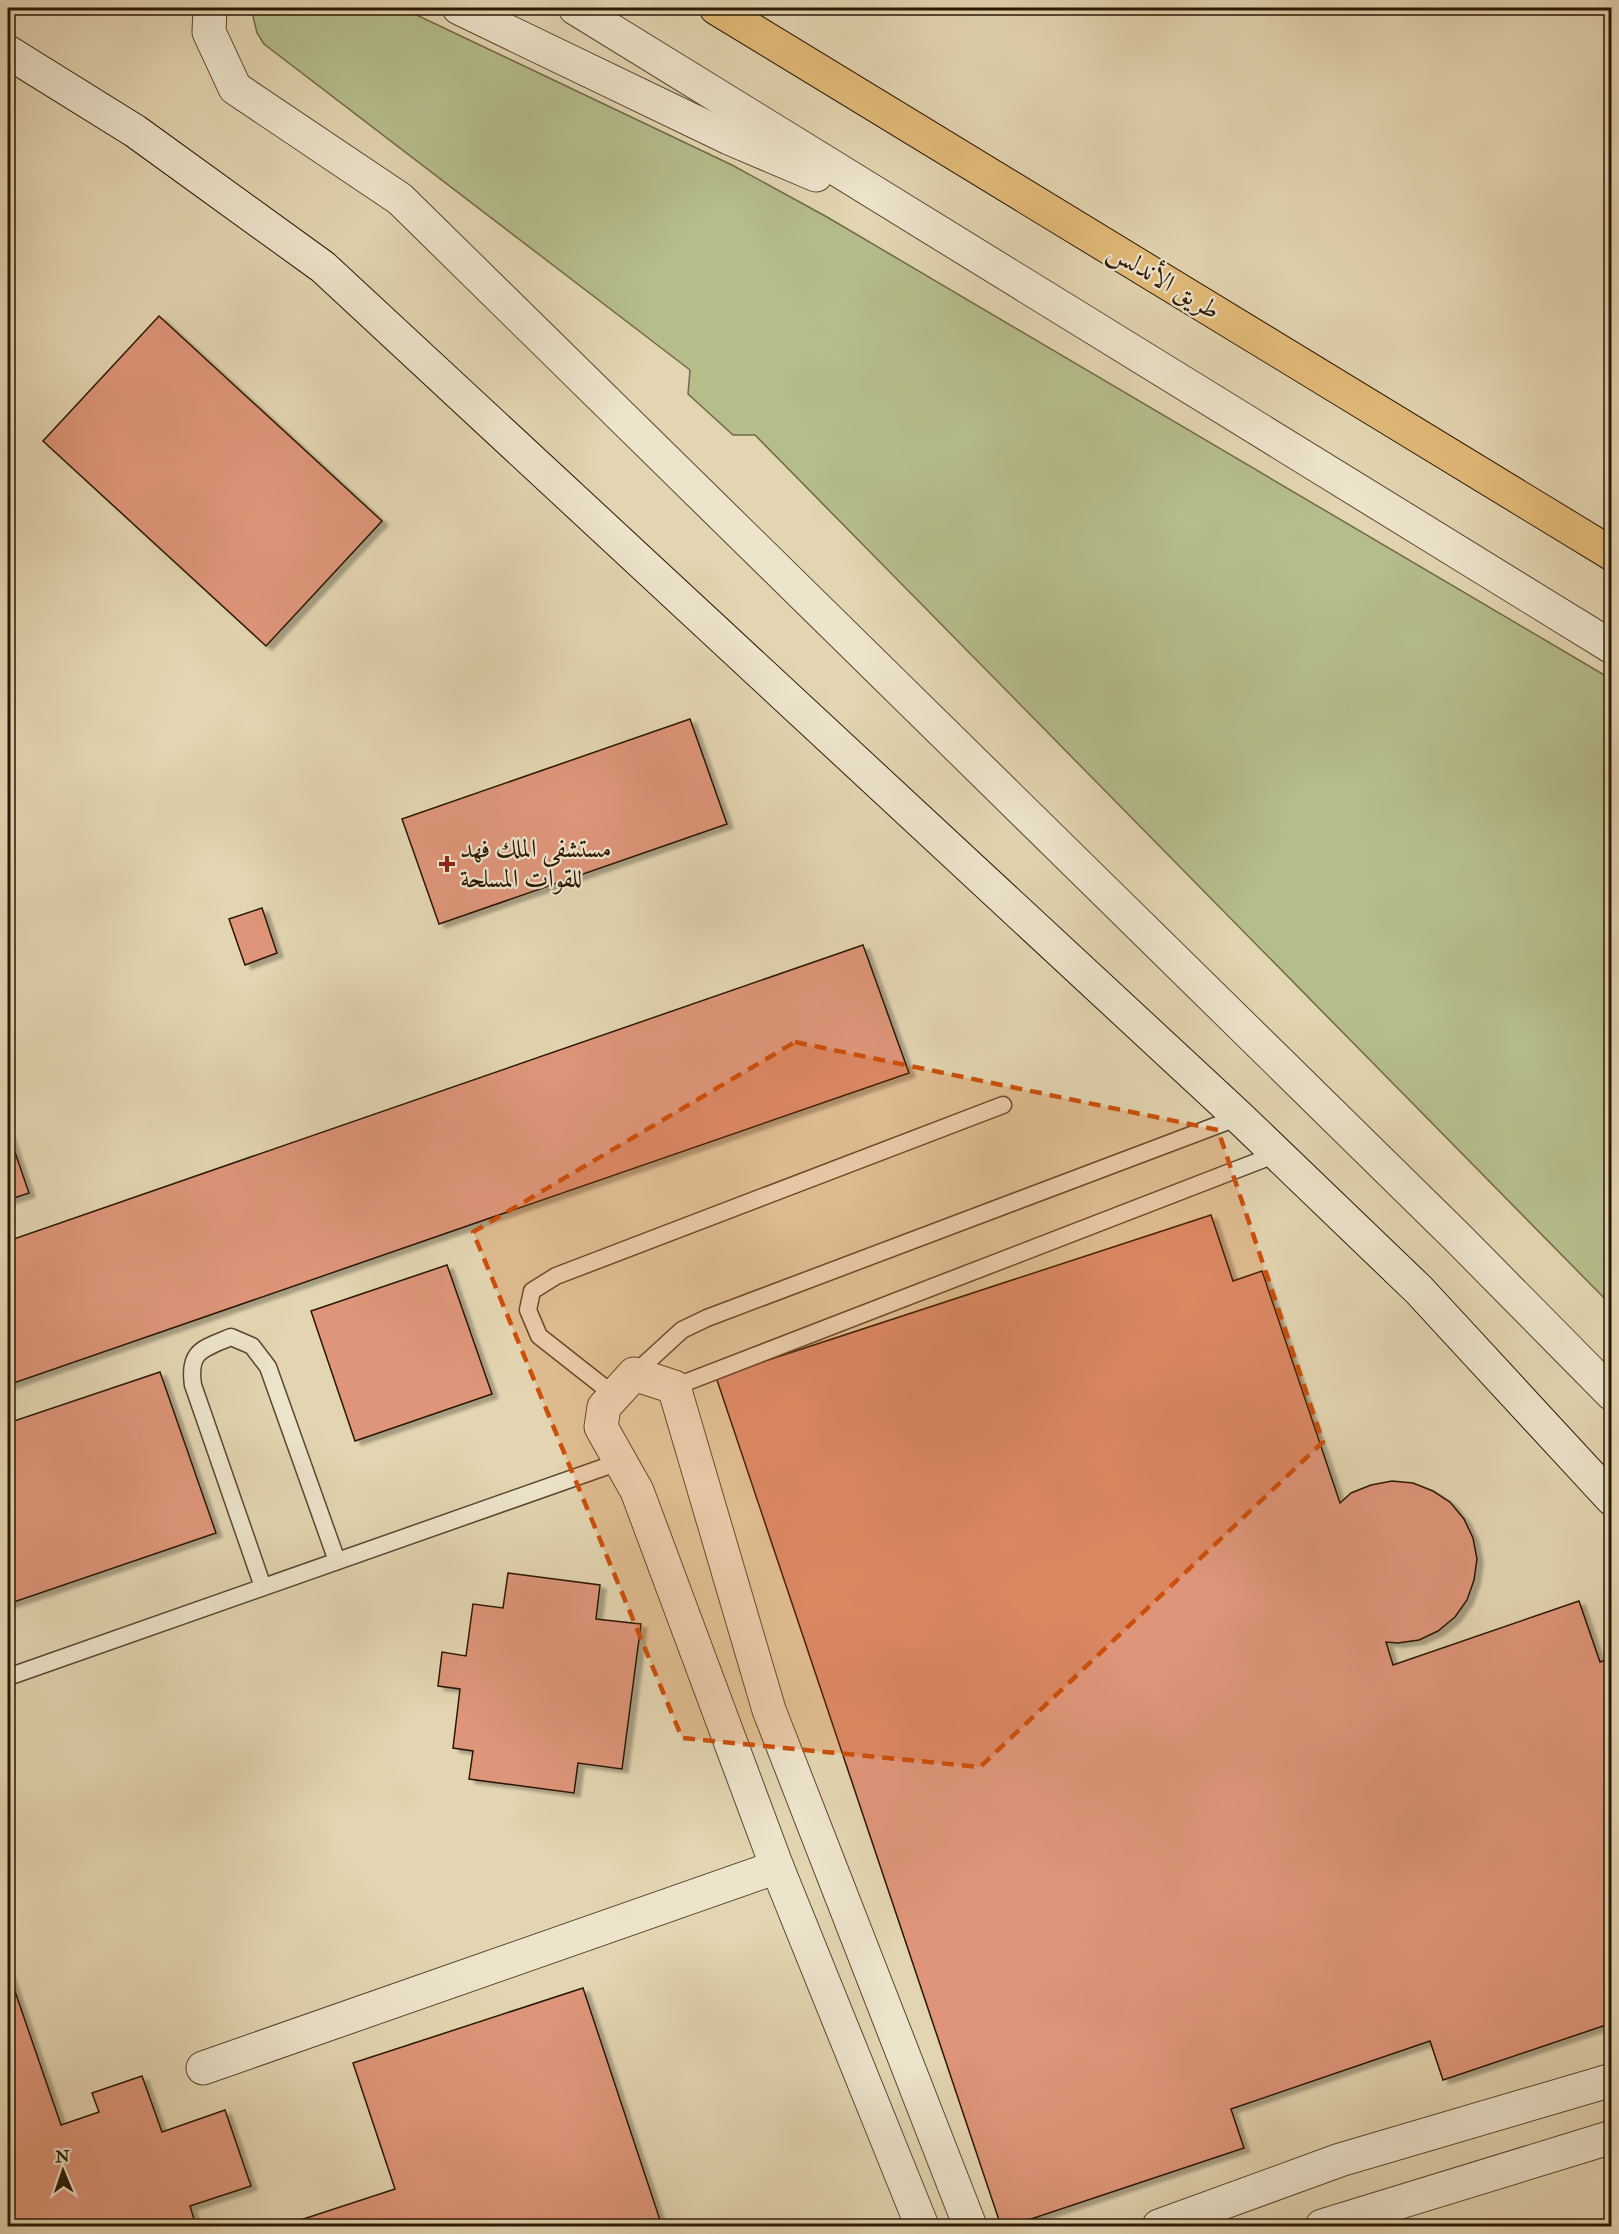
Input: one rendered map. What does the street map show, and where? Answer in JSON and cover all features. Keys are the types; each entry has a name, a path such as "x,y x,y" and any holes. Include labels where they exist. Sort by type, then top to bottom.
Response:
{"main road":[{"name":"طريق الأندلس","path":"716,8 1611,554"},
{"path":"735,8 768,39"}],"street":[{"path":"210,8 209,32 235,88 400,199 1458,1238 1611,1394"},
{"path":"459,8 729,138 917,218"},
{"path":"575,8 1611,647"},
{"path":"8,52 135,131 323,267 1239,1117 1419,1290 1611,1499"},
{"path":"922,2226 777,1867 637,1491 601,1427 604,1407 624,1384 674,1387 769,1710 970,2226"},
{"path":"203,2067 777,1867"},
{"path":"1159,2226 1340,2160 1611,2080"},
{"path":"1322,2226 1611,2137"}],"lane":[{"path":"1003,1105 556,1276 532,1291 528,1310 539,1336 624,1384 682,1330 707,1318 1239,1117"},
{"path":"674,1387 1277,1154"},
{"path":"263,1587 193,1385 191,1367 196,1354 231,1337 252,1346 268,1367 337,1561"},
{"path":"8,1677 619,1462"}],"highlighted area":[{"path":"795,1042 1218,1130 1323,1442 980,1767 682,1738 473,1232"}],"green space":[{"path":"251,8 402,8 732,165 827,217 1611,679 1611,1305 755,435 733,435 688,394 690,370 264,44 257,33"}],"building":[{"path":"159,316 382,521 266,646 43,441"},
{"path":"690,719 727,824 439,924 402,819"},
{"path":"262,908 277,953 245,965 229,919"},
{"path":"863,945 909,1073 8,1385 8,1241"},
{"path":"8,1132 29,1193 8,1200"},
{"path":"1211,1215 1233,1281 1262,1271 1340,1503 1351,1493 1371,1485 1392,1481 1413,1483 1433,1491 1450,1502 1464,1519 1473,1538 1477,1559 1474,1580 1467,1600 1455,1617 1438,1631 1419,1640 1386,1642 1393,1665 1579,1601 1600,1662 1612,1658 1612,2023 1443,2080 1430,2041 1231,2109 1244,2148 1010,2226 1001,2226 716,1377"},
{"path":"447,1265 492,1394 355,1441 311,1311"},
{"path":"160,1372 216,1533 8,1604 8,1423"},
{"path":"508,1573 600,1585 596,1619 641,1624 622,1769 578,1763 574,1793 469,1779 473,1751 453,1748 460,1689 438,1686 442,1652 466,1656 473,1604 503,1608"},
{"path":"8,1971 61,2125 99,2112 92,2093 142,2076 162,2132 225,2110 251,2186 190,2206 196,2226 8,2226"},
{"path":"583,1988 662,2226 282,2226 395,2189 353,2063"}],"place":[{"name":"مستشفى الملك فهد للقوات المسلحة","path":"447,864"}]}
